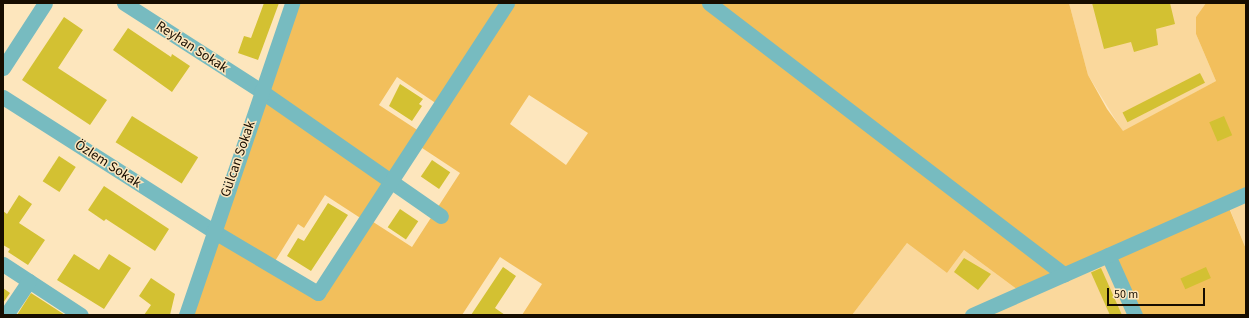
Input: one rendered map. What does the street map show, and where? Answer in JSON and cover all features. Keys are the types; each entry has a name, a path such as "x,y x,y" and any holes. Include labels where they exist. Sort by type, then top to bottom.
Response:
{"street":[{"path":"3,68 45,3"},
{"name":"Reyhan Sokak","path":"124,3 261,91 441,216"},
{"name":"Gülcan Sokak","path":"186,315 213,231 292,3"},
{"path":"391,181 508,3"},
{"path":"709,3 1064,274"},
{"name":"Özlem Sokak","path":"3,97 213,231 318,293 391,181"},
{"path":"972,315 1246,194"},
{"path":"1108,255 1135,315"},
{"path":"3,264 81,315"},
{"path":"6,315 28,281"}],"shaded area":[{"path":"292,3 1069,3 1088,75 1107,109 1123,131 1216,81 1196,34 1196,17 1206,3 1246,3 1246,194 1227,203 1246,249 1246,315 1135,315 1108,255 1022,293 964,250 947,273 907,243 852,315 522,315 542,284 500,257 462,315 186,315","holes":["397,77 440,106 422,133 379,105","529,95 588,133 566,165 510,124","416,144 460,173 412,247 367,218","325,195 365,221 317,293 272,266 298,224 304,228"]},
{"path":"1069,3 1206,3 1196,17 1196,34 1216,81 1123,132 1088,75"},
{"path":"1246,194 1246,249 1227,202"},
{"path":"907,243 947,273 964,250 1022,293 1108,255 1135,315 852,315"}],"building":[{"path":"264,3 279,3 258,60 238,53 244,36 251,38"},
{"path":"1092,3 1170,3 1175,24 1156,29 1158,45 1134,52 1131,42 1104,49"},
{"path":"64,17 83,30 58,68 107,100 90,125 22,80"},
{"path":"128,28 171,57 172,54 190,66 172,92 113,50"},
{"path":"1200,73 1205,83 1127,122 1122,112"},
{"path":"400,84 423,99 419,104 422,106 412,121 389,106"},
{"path":"132,116 198,157 182,184 116,142"},
{"path":"1224,116 1232,135 1217,142 1209,122"},
{"path":"59,156 76,167 59,192 43,181"},
{"path":"432,160 450,172 439,189 421,177"},
{"path":"104,186 169,229 155,251 106,219 104,221 88,210"},
{"path":"19,195 32,204 19,223 45,240 28,265 8,252 10,249 3,245 3,211 7,214"},
{"path":"328,203 348,215 311,271 287,256 298,238 304,241"},
{"path":"400,209 418,221 406,240 388,227"},
{"path":"74,254 99,270 109,254 131,268 104,309 57,280"},
{"path":"964,258 991,274 978,290 954,272"},
{"path":"503,267 516,276 495,308 505,315 471,315"},
{"path":"1206,267 1211,278 1185,289 1180,278"},
{"path":"1101,268 1122,315 1110,315 1091,272"},
{"path":"151,278 175,294 170,315 144,315 151,305 139,296"},
{"path":"3,288 10,293 3,303"},
{"path":"31,293 65,315 17,315"}]}
